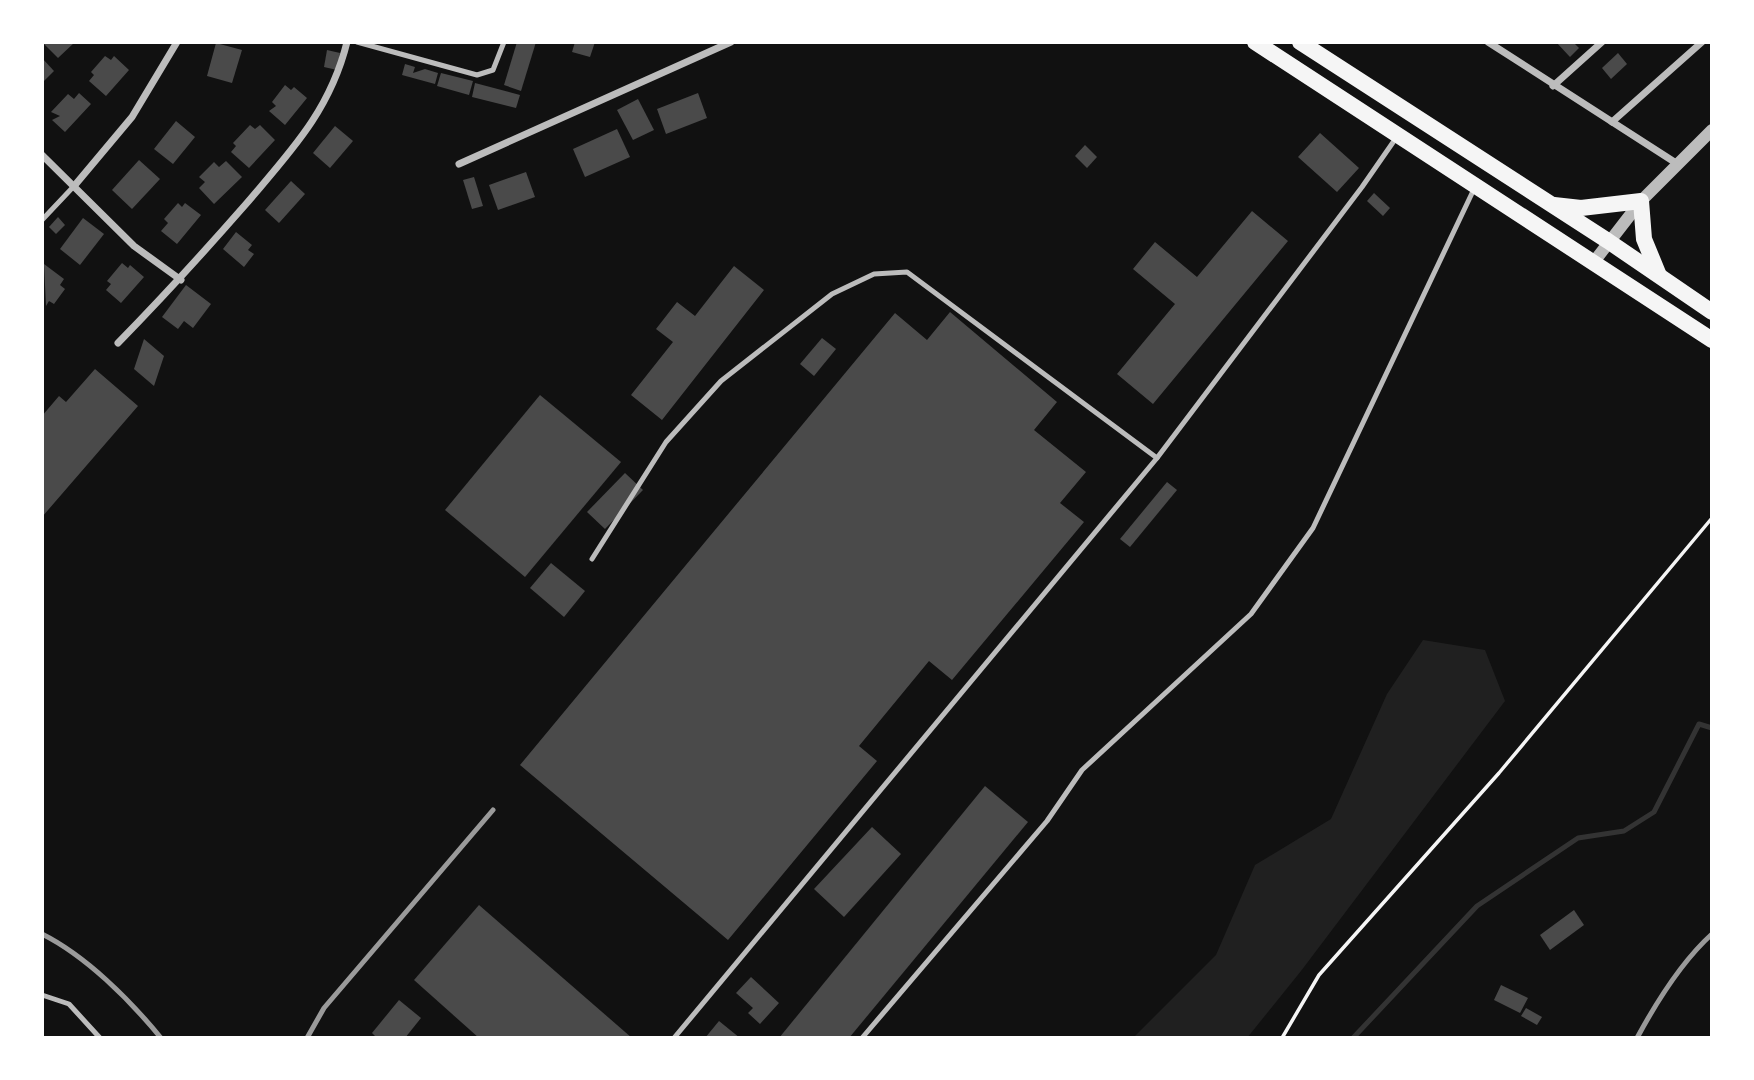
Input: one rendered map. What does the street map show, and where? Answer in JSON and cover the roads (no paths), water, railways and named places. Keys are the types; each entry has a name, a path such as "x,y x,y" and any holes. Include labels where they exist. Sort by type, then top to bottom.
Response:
{"highway":[{"path":"1255,42 1712,340"},
{"path":"1300,42 1608,241 1712,312"},
{"path":"1549,205 1581,208 1641,201 1644,239 1659,276"}],"street":[{"path":"75,185 132,117 177,42"},
{"path":"118,343 181,280 310,129 339,74 347,42"},
{"path":"459,164 731,42"},
{"path":"1488,42 1500,45 1553,86 1676,163"},
{"path":"1553,86 1602,42"},
{"path":"1612,122 1702,42"},
{"path":"1593,263 1641,201 1676,163 1712,130"},
{"path":"42,155 134,246 181,280"}],"lane":[{"path":"357,42 477,75 493,70 505,42"},
{"path":"674,1038 1157,458 1362,187 1397,135"},
{"path":"42,220 75,185"},
{"path":"862,1038 1047,821 1083,770 1251,614 1313,528 1475,186"},
{"path":"592,559 666,442 721,381 832,293 874,274 907,272 1157,458"},
{"path":"42,995 69,1004 100,1038"}],"waterway":[{"path":"1353,1038 1477,906 1578,838 1624,831 1654,812 1699,724 1712,728"}],"railway":[{"path":"307,1038 324,1008 493,810"},
{"path":"42,934 75,954 106,980 161,1038"},
{"path":"1637,1038 1670,983 1712,934"}]}
